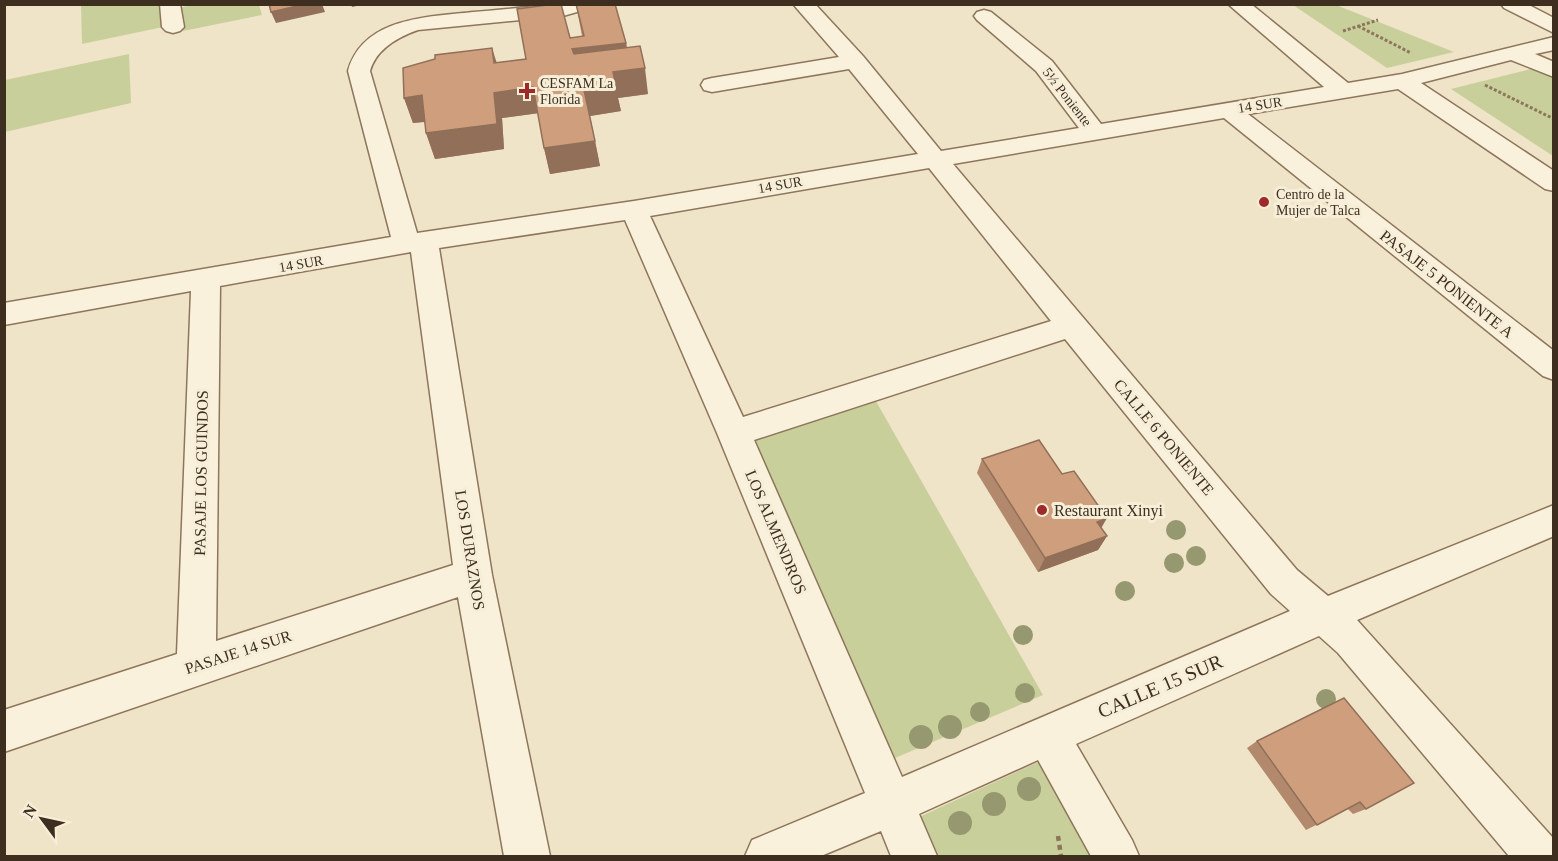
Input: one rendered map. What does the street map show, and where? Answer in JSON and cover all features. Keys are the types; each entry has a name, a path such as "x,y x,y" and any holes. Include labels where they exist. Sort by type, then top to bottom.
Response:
{"street":[{"path":"170,4 173,27"},
{"name":"LOS DURAZNOS","path":"442,4 419,10 413,14 407,26 371,50 360,62 359,71 415,244 473,575 527,856"},
{"path":"407,26 573,9 584,4"},
{"name":"CALLE 6 PONIENTE","path":"804,4 936,158 1071,326 1284,582 1352,640 1538,856"},
{"path":"1238,4 1342,91"},
{"path":"1511,4 1554,27"},
{"name":"5½ Poniente","path":"984,16 1044,66 1095,132"},
{"name":"14 SUR","path":"4,314 1402,81 1554,43"},
{"path":"1514,54 1554,70"},
{"path":"711,85 855,61"},
{"path":"1402,81 1554,183"},
{"name":"PASAJE 5 PONIENTE A","path":"1228,110 1554,368"},
{"name":"LOS ALMENDROS","path":"634,210 734,433 914,856"},
{"name":"PASAJE LOS GUINDOS","path":"196,665 206,281"},
{"path":"734,433 1071,326"},
{"name":"CALLE 15 SUR","path":"768,856 892,805 1324,614 1554,520"},
{"name":"PASAJE 14 SUR","path":"4,731 196,665 473,575"},
{"path":"1047,735 1116,856"}],"path":[{"path":"1343,30 1378,20"},
{"path":"1358,26 1554,119"}],"green space":[{"path":"195,4 259,5 262,15 178,32 175,9"},
{"path":"81,5 160,5 163,27 82,44"},
{"path":"1293,5 1336,5 1454,52 1387,68"},
{"path":"129,54 131,103 5,132 5,80"},
{"path":"1531,69 1553,78 1553,156 1451,89"},
{"path":"873,396 1043,695 895,758 749,438"},
{"path":"1049,757 1105,856 932,856 915,819"}],"building":[{"path":"269,4 306,4 271,12"},
{"path":"561,4 570,38 584,36 576,4 615,4 626,43 572,49 574,54 640,46 645,68 613,72 616,86 584,90 595,141 544,148 533,87 494,93 497,124 426,133 422,95 404,98 403,68 435,59 435,55 492,48 494,63 526,59 517,9"},
{"name":"Restaurant Xinyi","path":"1039,440 1062,474 1074,471 1107,518 1097,522 1107,536 1045,558 982,459"},
{"path":"1344,698 1414,783 1366,809 1360,802 1317,825 1257,741"}],"place":[{"name":"CESFAM La Florida","path":"527,91"},
{"name":"Centro de la Mujer de Talca","path":"1264,202"},
{"name":"Restaurant Xinyi","path":"1042,510"}]}
